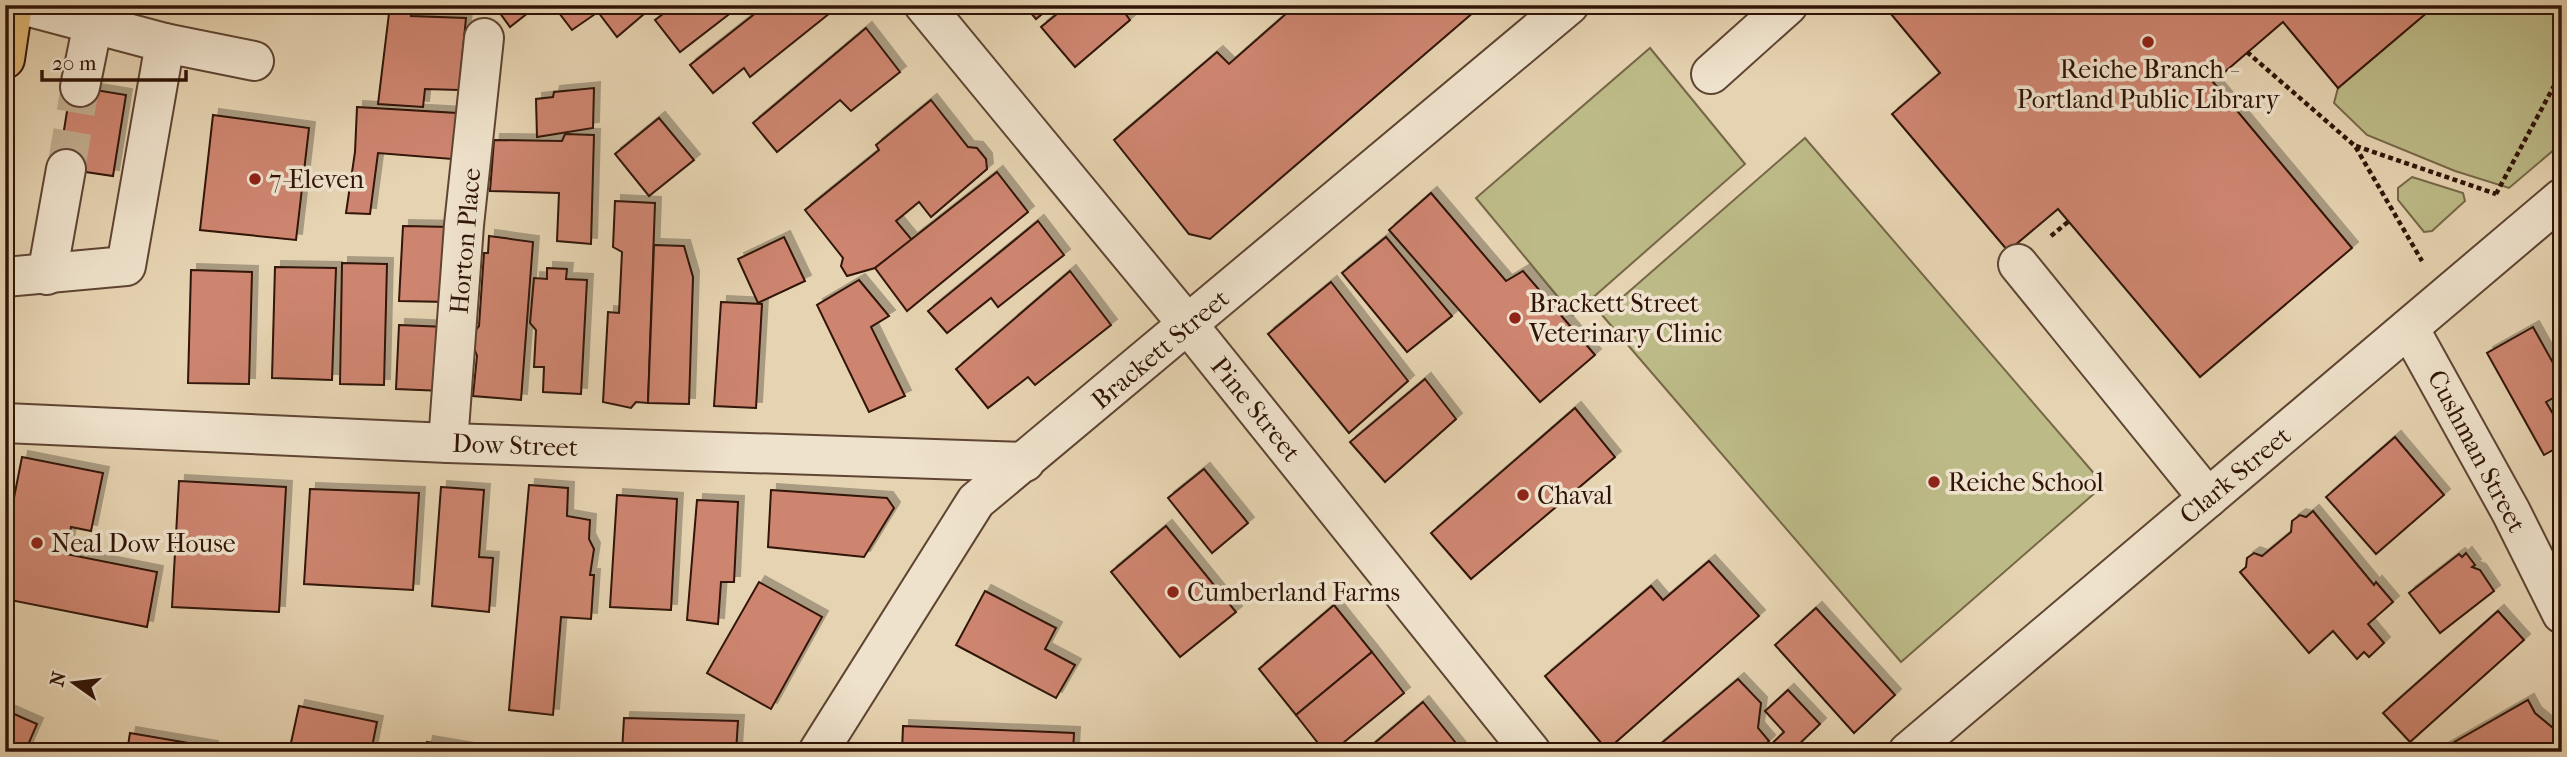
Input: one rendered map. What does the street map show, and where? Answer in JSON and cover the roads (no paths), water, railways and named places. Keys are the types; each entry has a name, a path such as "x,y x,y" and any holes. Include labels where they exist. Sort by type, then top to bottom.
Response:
{"main road":[{"path":"5,59 13,5"}],"street":[{"path":"22,5 165,43 254,61"},
{"name":"Pine Street","path":"924,5 1189,326 1531,752"},
{"name":"Brackett Street","path":"818,752 976,501 1189,326 1569,5"},
{"path":"1712,74 1788,5"},
{"path":"80,88 93,23"},
{"name":"Horton Place","path":"448,443 464,225 484,38"},
{"path":"5,277 126,266 165,43"},
{"path":"47,275 66,169"},
{"name":"Clark Street","path":"1908,752 2562,198"},
{"path":"2018,264 2208,498"},
{"name":"Cushman Street","path":"2409,328 2511,512 2562,614"},
{"name":"Dow Street","path":"5,423 448,443 1026,462"}],"tunnel":[{"path":"66,169 80,87"}],"place":[{"name":"Reiche Branch - Portland Public Library","path":"2148,42"},
{"name":"7-Eleven","path":"255,179"},
{"name":"Brackett Street Veterinary Clinic","path":"1515,318"},
{"name":"Reiche School","path":"1934,482"},
{"name":"Chaval","path":"1523,495"},
{"name":"Neal Dow House","path":"37,543"},
{"name":"Cumberland Farms","path":"1173,592"}]}
